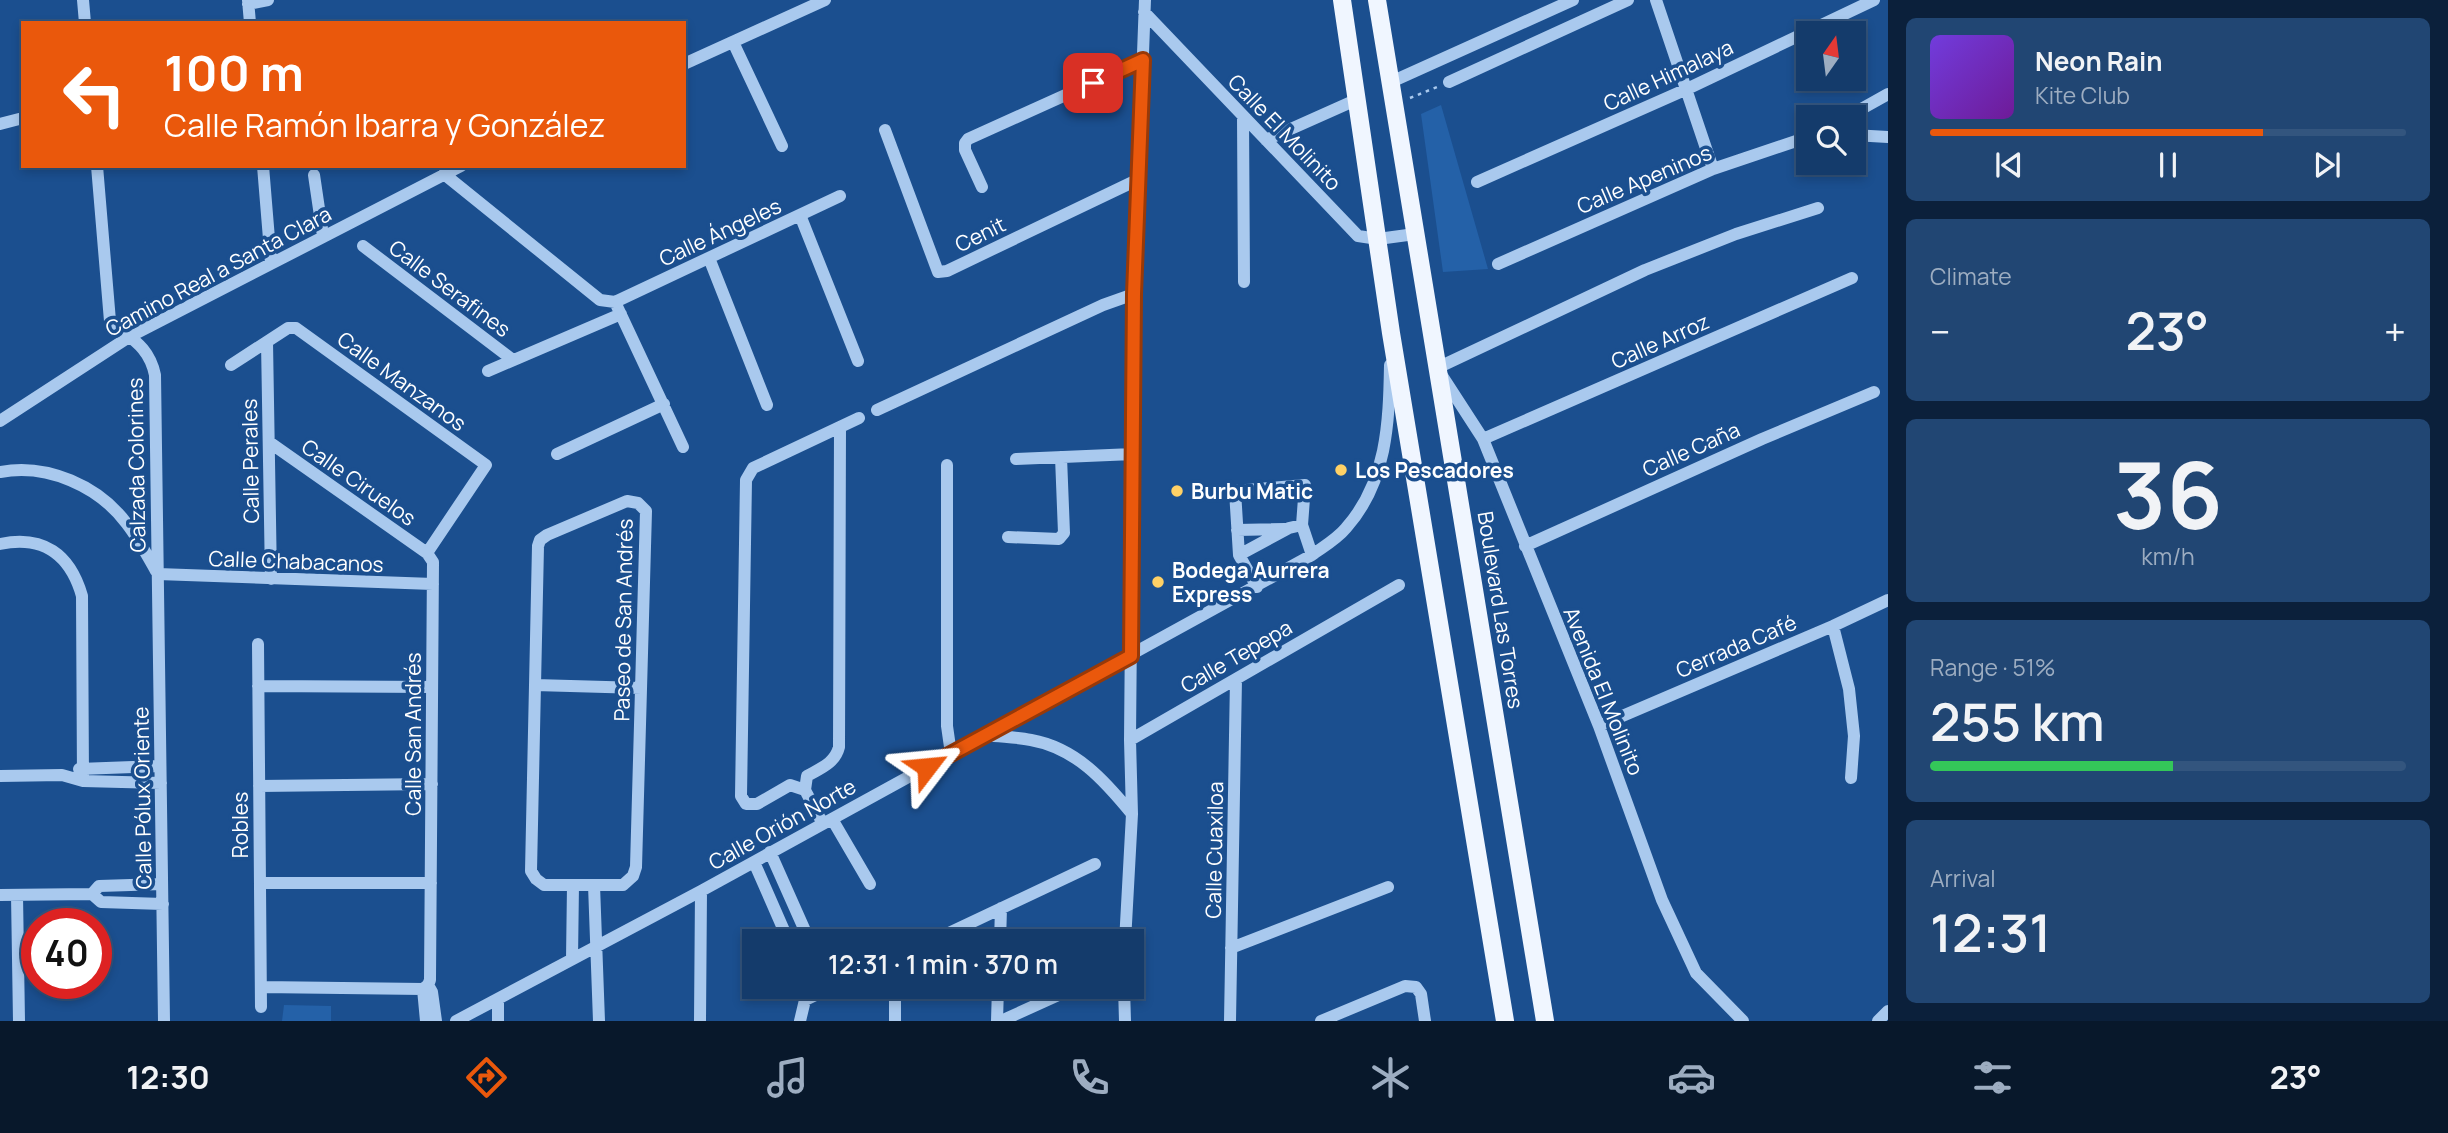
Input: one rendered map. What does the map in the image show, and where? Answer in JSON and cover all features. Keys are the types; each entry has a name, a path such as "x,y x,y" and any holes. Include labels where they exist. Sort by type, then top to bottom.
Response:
{"main road":[{"path":"1342,0 1391,333 1505,1021"},
{"name":"Boulevard Las Torres","path":"1377,0 1545,1021"}],"street":[{"path":"83,0 85,21"},
{"path":"250,21 248,2 268,0"},
{"path":"686,63 825,0"},
{"path":"1391,82 1573,0"},
{"path":"1449,82 1628,0"},
{"path":"1656,0 1713,169"},
{"name":"Calle Himalaya","path":"1477,182 1687,89 1874,0"},
{"path":"1126,929 1132,814 1129,740 1134,294 1144,6"},
{"name":"Calle El Molinito","path":"1144,6 1243,117 1358,236 1378,239"},
{"path":"733,42 782,146"},
{"path":"982,187 965,150 968,139 1143,60"},
{"path":"1866,106 1888,93"},
{"path":"1266,140 1358,99"},
{"path":"1243,117 1244,282"},
{"path":"0,124 21,119"},
{"name":"Cenit","path":"885,130 937,272 947,271 1137,180"},
{"path":"1866,135 1888,136"},
{"name":"Calle Apeninos","path":"1498,264 1713,169 1796,142"},
{"name":"Calzada Colorines","path":"97,168 110,321 143,346 153,363 155,375 158,574"},
{"path":"262,168 271,262"},
{"name":"Camino Real a Santa Clara","path":"0,421 129,337 457,168"},
{"path":"444,174 600,300 615,302 682,447"},
{"path":"314,175 323,236"},
{"name":"Calle Ángeles","path":"615,302 841,196"},
{"path":"1437,368 1645,270 1736,234 1818,208"},
{"path":"800,215 858,361"},
{"path":"1378,239 1415,234"},
{"name":"Calle Serafines","path":"363,246 513,360"},
{"path":"709,258 767,405"},
{"name":"Calle Arroz","path":"1483,439 1852,278"},
{"path":"877,410 1103,305 1134,294"},
{"path":"488,371 621,314"},
{"name":"Calle Manzanos","path":"267,342 289,328 296,328 486,465 427,553"},
{"name":"Calle Orión Norte","path":"456,1021 701,891 1312,555 1345,530 1369,496 1381,463 1388,432 1391,333"},
{"path":"231,365 267,342"},
{"name":"Calle Perales","path":"267,342 271,579"},
{"name":"Avenida El Molinito","path":"1437,368 1483,439 1599,726 1662,900 1696,973 1743,1021"},
{"name":"Calle Caña","path":"1525,546 1762,439 1874,393"},
{"path":"557,454 664,404"},
{"path":"859,418 752,468 746,480 741,796 746,804 757,804 790,785 805,790 870,884"},
{"path":"805,790 807,776 831,763 837,756 839,747 840,427"},
{"name":"Calle Ciruelos","path":"269,442 427,553"},
{"path":"1016,459 1133,454"},
{"path":"1008,537 1059,538 1064,533 1061,457"},
{"path":"947,466 947,726 951,754"},
{"path":"0,472 36,471 63,477 90,490 125,522 158,574"},
{"path":"1257,587 1239,555 1235,491 1305,485 1302,525 1312,555"},
{"name":"Paseo de San Andrés","path":"627,501 638,503 646,511 641,688 636,867 633,876 623,885 544,885 531,871 538,546 540,540 627,501"},
{"path":"1237,530 1302,525"},
{"path":"1239,555 1289,528"},
{"path":"0,544 17,541 36,543 61,557 76,577 82,596 83,781"},
{"name":"Calle San Andrés","path":"426,1021 425,987 430,980 433,584 433,562 427,553"},
{"name":"Calle Chabacanos","path":"158,574 433,584"},
{"name":"Calle Pólux Oriente","path":"158,574 164,1021"},
{"name":"Calle Tepepa","path":"1129,740 1399,584"},
{"name":"Cerrada Café","path":"1599,726 1888,600"},
{"path":"1833,626 1849,689 1854,736 1852,778"},
{"name":"Robles","path":"258,644 261,1007"},
{"name":"Calle Cuaxiloa","path":"1230,1021 1236,679"},
{"path":"535,685 641,688"},
{"path":"258,687 432,687"},
{"path":"986,735 1034,740 1072,755 1103,780 1132,814"},
{"path":"62,775 84,767 160,766"},
{"path":"0,776 62,775 83,781 161,783"},
{"path":"259,786 432,784"},
{"path":"771,852 804,929"},
{"path":"754,862 783,929"},
{"path":"957,929 1095,864"},
{"path":"260,883 431,883"},
{"path":"92,894 99,886 162,884"},
{"path":"572,959 573,885"},
{"path":"594,885 599,1021"},
{"path":"1231,948 1388,887"},
{"path":"700,1021 701,891"},
{"path":"0,895 92,894 101,902 163,904"},
{"path":"17,895 19,1021"},
{"path":"1000,929 1001,908"},
{"path":"1321,1021 1405,986 1416,987 1421,994 1425,1021"},
{"path":"261,987 425,987"},
{"name":"Calle San Andrés","path":"425,987 432,992 436,1021"},
{"path":"498,999 498,1021"},
{"path":"800,1021 806,999"},
{"path":"895,999 895,1021"},
{"path":"998,999 999,1021 1049,999"},
{"path":"1124,999 1125,1021"},
{"path":"1878,1021 1888,1011"}],"path":[{"path":"1394,104 1449,82"}],"shaded area":[{"path":"1441,105 1488,269 1443,272 1421,114"},
{"path":"284,1005 331,1006 331,1021 282,1021"}],"place":[{"name":"Los Pescadores","path":"1341,470"},
{"name":"Burbu Matic","path":"1177,491"},
{"name":"Bodega Aurrera Express","path":"1158,582"}],"route":[{"path":"927,767 1131,656 1134,294 1143,60 1093,83"}]}
